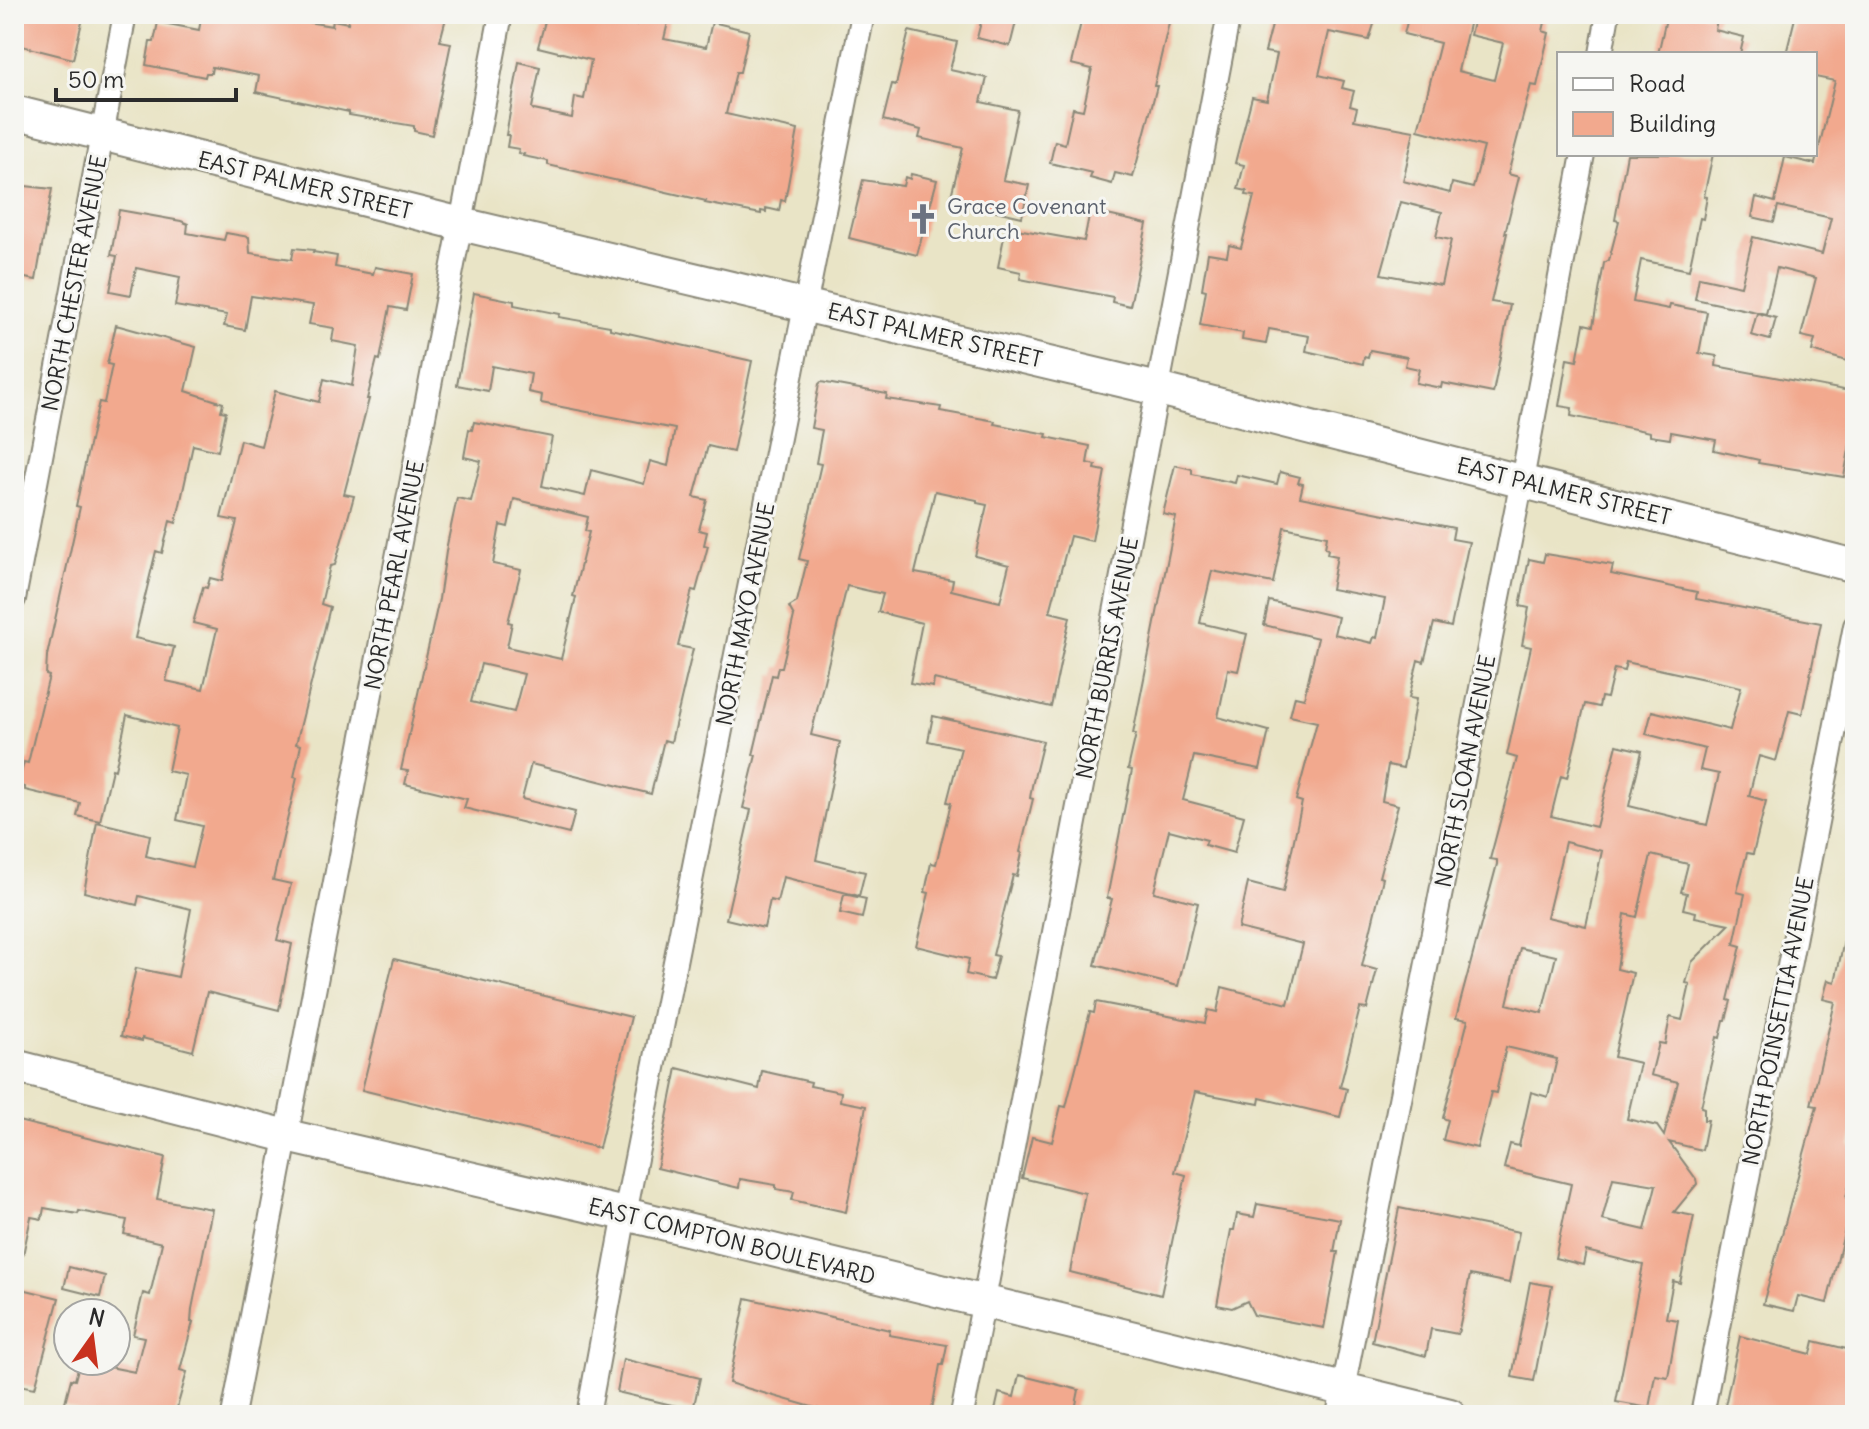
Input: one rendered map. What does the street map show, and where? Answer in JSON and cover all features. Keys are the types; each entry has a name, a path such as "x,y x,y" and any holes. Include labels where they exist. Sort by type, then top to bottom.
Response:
{"main road":[{"name":"EAST PALMER STREET","path":"14,112 461,224 1158,389 1855,566"},
{"name":"EAST COMPTON BOULEVARD","path":"14,1066 287,1136 625,1214 984,1302 1341,1401 1450,1415"}],"street":[{"name":"NORTH CHESTER AVENUE","path":"14,599 125,14"},
{"name":"NORTH PEARL AVENUE","path":"233,1415 501,14"},
{"name":"NORTH MAYO AVENUE","path":"588,1415 625,1214 863,14"},
{"name":"NORTH BURRIS AVENUE","path":"962,1415 1229,14"},
{"path":"1601,52 1608,14"},
{"name":"NORTH SLOAN AVENUE","path":"1341,1401 1583,156"},
{"name":"NORTH POINSETTIA AVENUE","path":"1702,1415 1855,626"}],"building":[{"path":"14,14 84,14 73,59 14,44"},
{"path":"202,14 278,14 277,17 332,26 333,20 348,23 349,14 447,14 440,41 451,43 432,135 414,131 414,126 349,115 349,112 256,92 259,76 212,67 211,73 206,73 205,77 146,65 158,22 199,30"},
{"path":"547,14 592,14 591,18 636,25 638,14 670,14 664,39 706,47 712,22 749,31 726,114 798,130 785,201 781,200 779,211 766,208 766,212 761,211 761,214 705,203 548,165 548,161 523,156 518,153 519,149 507,147 509,135 506,135 519,62 540,67 534,110 572,118 575,97 584,99 591,60 538,47"},
{"path":"983,14 1018,14 1010,46 977,38"},
{"path":"1083,14 1171,14 1154,86 1157,86 1133,177 1115,173 1112,184 1090,178 1092,173 1050,163 1055,141 1065,144 1073,108 1083,110 1092,69 1071,64"},
{"path":"1275,14 1347,14 1375,21 1369,40 1329,32 1319,75 1344,81 1342,88 1354,91 1350,106 1357,108 1354,120 1414,131 1403,181 1450,193 1452,183 1473,188 1484,147 1418,130 1440,43 1404,34 1409,14 1444,14 1470,20 1458,71 1494,80 1503,43 1470,35 1475,14 1533,14 1546,18 1543,31 1549,33 1537,86 1531,85 1508,174 1519,177 1491,302 1510,305 1493,393 1442,383 1441,388 1416,383 1419,369 1405,366 1407,357 1370,350 1363,364 1306,351 1309,336 1269,329 1266,344 1242,340 1243,333 1200,325 1208,253 1227,256 1229,245 1241,248 1254,196 1238,189 1244,165 1235,163 1252,97 1267,100 1277,54 1265,52","holes":["1401,202 1442,212 1436,237 1451,240 1441,285 1381,274"]},
{"path":"1667,14 1718,14 1715,30 1744,37 1740,52 1658,52"},
{"path":"1796,14 1855,14 1855,328 1847,361 1812,351 1815,339 1801,336 1816,278 1777,268 1766,314 1695,299 1699,277 1741,286 1753,237 1822,254 1831,218 1778,206 1774,222 1752,217 1756,197 1775,202 1785,157 1815,164 1835,81 1817,77 1817,52 1786,52"},
{"path":"909,31 957,42 950,70 987,78 981,102 1018,110 1003,180 1029,185 1022,217 950,200 963,148 919,138 921,130 883,120 892,84 896,85"},
{"path":"1627,156 1713,156 1704,196 1707,197 1703,219 1700,218 1689,270 1641,260 1633,302 1707,312 1699,353 1717,356 1716,366 1855,392 1855,445 1850,444 1844,477 1758,463 1759,460 1714,450 1716,440 1671,432 1670,439 1650,436 1650,432 1571,416 1572,408 1559,406 1567,359 1577,361 1584,324 1593,326 1604,263 1609,260 1619,221 1615,220"},
{"path":"911,174 937,180 917,255 849,238 863,180 903,186 905,177 910,179"},
{"path":"25,186 52,189 36,280 14,276 20,239 14,238 14,189 24,191"},
{"path":"119,210 181,221 188,224 187,233 224,240 226,233 249,237 250,253 292,259 294,248 314,250 337,256 335,267 373,274 375,267 413,274 406,310 390,307 380,360 377,359 344,494 354,496 335,565 330,566 321,604 330,607 296,744 301,745 294,777 297,778 273,880 291,884 277,940 292,944 279,1010 207,992 193,1051 121,1036 136,968 178,977 191,909 139,896 137,905 84,892 97,822 150,835 146,856 192,867 202,826 177,820 186,775 168,771 177,728 127,715 100,821 77,816 80,803 25,790 25,787 18,785 24,762 28,763 49,676 46,675 47,656 80,507 76,506 94,422 99,402 104,403 112,365 107,364 116,325 196,347 186,391 223,403 221,411 226,412 218,451 193,445 176,523 170,521 162,553 156,551 135,638 174,647 166,681 203,689 217,629 193,623 203,587 207,588 210,578 222,581 237,521 221,518 240,440 261,446 275,391 319,402 324,379 352,386 358,346 332,341 334,328 309,324 313,305 251,296 245,330 224,326 227,315 175,306 180,277 136,268 131,295 110,291 117,256 111,255"},
{"path":"1090,211 1147,224 1130,306 1112,302 1113,297 1020,279 1021,272 998,267 1006,227 1084,241"},
{"path":"474,293 514,301 514,305 560,314 559,317 610,326 610,329 752,361 733,452 708,446 694,497 707,500 699,530 707,532 704,545 708,546 696,591 692,590 678,646 693,649 671,742 664,740 651,794 531,764 522,799 575,812 569,834 464,808 467,799 405,784 408,771 401,770 439,599 457,498 471,501 481,461 464,457 469,429 472,430 474,422 552,437 542,486 585,496 591,470 644,484 650,461 668,466 675,429 541,403 542,395 528,392 531,374 492,366 488,391 457,385","holes":["514,499 588,517 585,531 589,532 561,659 507,647 512,623 508,622 521,570 493,564 500,525 508,527","481,664 524,674 514,712 471,702"]},
{"path":"1757,313 1776,318 1770,340 1751,335"},
{"path":"819,384 887,394 886,399 941,407 940,411 995,421 994,424 1090,446 1087,463 1105,471 1092,541 1070,536 1050,612 1070,617 1051,707 934,679 933,687 910,683 922,623 878,612 883,594 847,586 811,735 840,742 816,860 865,872 859,896 783,877 777,902 770,900 764,928 726,919 751,810 743,808 756,755 753,755 772,675 776,676 778,667 782,667 794,616 789,607 797,602 807,561 799,559 821,464 816,463 822,430 811,428","holes":["935,491 977,500 977,503 987,505 975,556 1009,565 1000,602 951,590 953,580 915,573"]},
{"path":"1175,465 1192,469 1192,474 1235,483 1237,475 1277,484 1280,472 1300,477 1298,483 1303,484 1300,497 1454,528 1452,539 1469,542 1451,627 1434,623 1424,662 1418,660 1409,698 1416,699 1403,768 1388,765 1382,801 1398,805 1379,877 1383,878 1362,966 1377,970 1367,1009 1360,1008 1340,1087 1347,1089 1340,1117 1260,1098 1259,1104 1195,1092 1175,1172 1186,1175 1161,1295 1070,1272 1085,1193 1022,1178 1032,1137 1052,1142 1061,1106 1066,1107 1090,1012 1094,1013 1096,1002 1205,1023 1208,1010 1217,1012 1222,987 1288,1004 1303,944 1238,928 1248,883 1283,892 1302,802 1296,800 1317,722 1290,716 1295,696 1304,698 1318,638 1264,625 1269,601 1338,617 1334,634 1372,643 1374,637 1377,638 1385,599 1331,589 1337,556 1327,554 1327,536 1284,527 1273,583 1212,571 1200,623 1247,634 1238,671 1228,669 1218,717 1269,731 1260,769 1194,756 1183,800 1244,816 1234,853 1205,845 1207,840 1169,830 1154,892 1198,903 1178,986 1095,965 1112,899 1107,898 1132,770 1128,769 1136,734 1133,734 1176,517 1163,514"},
{"path":"1545,554 1613,565 1611,574 1697,592 1696,599 1821,623 1802,714 1789,711 1776,761 1759,756 1749,796 1766,801 1753,854 1747,853 1737,892 1745,894 1734,944 1741,946 1728,1000 1731,1001 1720,1038 1717,1037 1701,1107 1704,1108 1704,1120 1708,1120 1702,1150 1669,1142 1697,1184 1674,1212 1694,1216 1680,1283 1673,1281 1666,1318 1678,1320 1668,1377 1655,1375 1649,1408 1616,1402 1643,1265 1586,1251 1583,1265 1555,1258 1571,1184 1504,1168 1510,1144 1519,1146 1531,1092 1548,1097 1557,1059 1506,1047 1496,1093 1491,1092 1477,1148 1443,1140 1448,1120 1443,1118 1468,1020 1456,1018 1497,864 1497,860 1490,859 1517,758 1507,755 1531,647 1522,645 1529,608 1520,606 1529,559 1543,562","holes":["1626,662 1741,687 1730,730 1652,711 1646,734 1705,749 1700,770 1719,774 1707,825 1629,806 1642,751 1617,745 1596,827 1551,816 1561,776 1567,778 1585,704 1599,707 1601,697 1607,698 1614,669 1624,671","1565,842 1602,851 1586,926 1547,917","1651,855 1688,864 1681,892 1687,893 1683,909 1696,912 1695,917 1730,924 1692,962 1682,1020 1670,1017 1665,1044 1659,1043 1651,1075 1678,1082 1664,1136 1657,1126 1627,1119 1640,1063 1614,1057 1633,973 1617,969 1625,914 1637,917","1520,948 1556,956 1542,1013 1507,1004","1613,1178 1656,1185 1645,1230 1602,1220"]},
{"path":"933,716 1043,741 1017,876 1013,875 993,955 998,956 992,980 966,974 969,959 916,946 929,893 925,892 931,863 936,864 961,748 928,741"},
{"path":"844,894 866,899 862,918 840,913"},
{"path":"1847,927 1855,928 1855,1124 1850,1146 1855,1147 1855,1160 1846,1198 1855,1200 1855,1231 1845,1229 1827,1303 1798,1296 1794,1311 1763,1304 1817,1106 1811,1105 1835,1002 1823,999 1828,980 1835,982"},
{"path":"394,959 631,1017 599,1148 362,1090"},
{"path":"677,1068 759,1089 762,1071 841,1092 840,1101 866,1106 846,1212 792,1200 794,1192 776,1189 776,1185 740,1179 739,1188 657,1168"},
{"path":"14,1120 165,1157 157,1199 212,1209 192,1309 193,1322 180,1370 187,1372 175,1415 93,1415 64,1406 71,1379 132,1377 144,1337 133,1335 143,1293 150,1295 162,1243 124,1234 127,1220 44,1208 42,1219 31,1217 23,1255 14,1254"},
{"path":"1257,1204 1340,1219 1334,1252 1338,1252 1324,1328 1254,1315 1247,1301 1232,1308 1217,1305 1231,1230 1234,1230 1237,1214 1254,1217"},
{"path":"1399,1208 1519,1232 1509,1283 1470,1275 1458,1334 1431,1329 1426,1356 1372,1342"},
{"path":"69,1267 105,1276 100,1297 64,1288"},
{"path":"1530,1282 1552,1286 1534,1381 1512,1377"},
{"path":"14,1287 55,1297 52,1297 52,1324 35,1388 14,1384"},
{"path":"746,1298 890,1330 889,1335 947,1345 931,1415 875,1411 874,1415 850,1415 729,1383"},
{"path":"1740,1336 1811,1354 1814,1341 1855,1351 1855,1415 1723,1415"},
{"path":"623,1359 700,1378 693,1410 617,1392"},
{"path":"1019,1375 1079,1390 1074,1415 994,1415 999,1393 1014,1397"}],"place":[{"name":"Grace Covenant Church","path":"923,219"}]}
